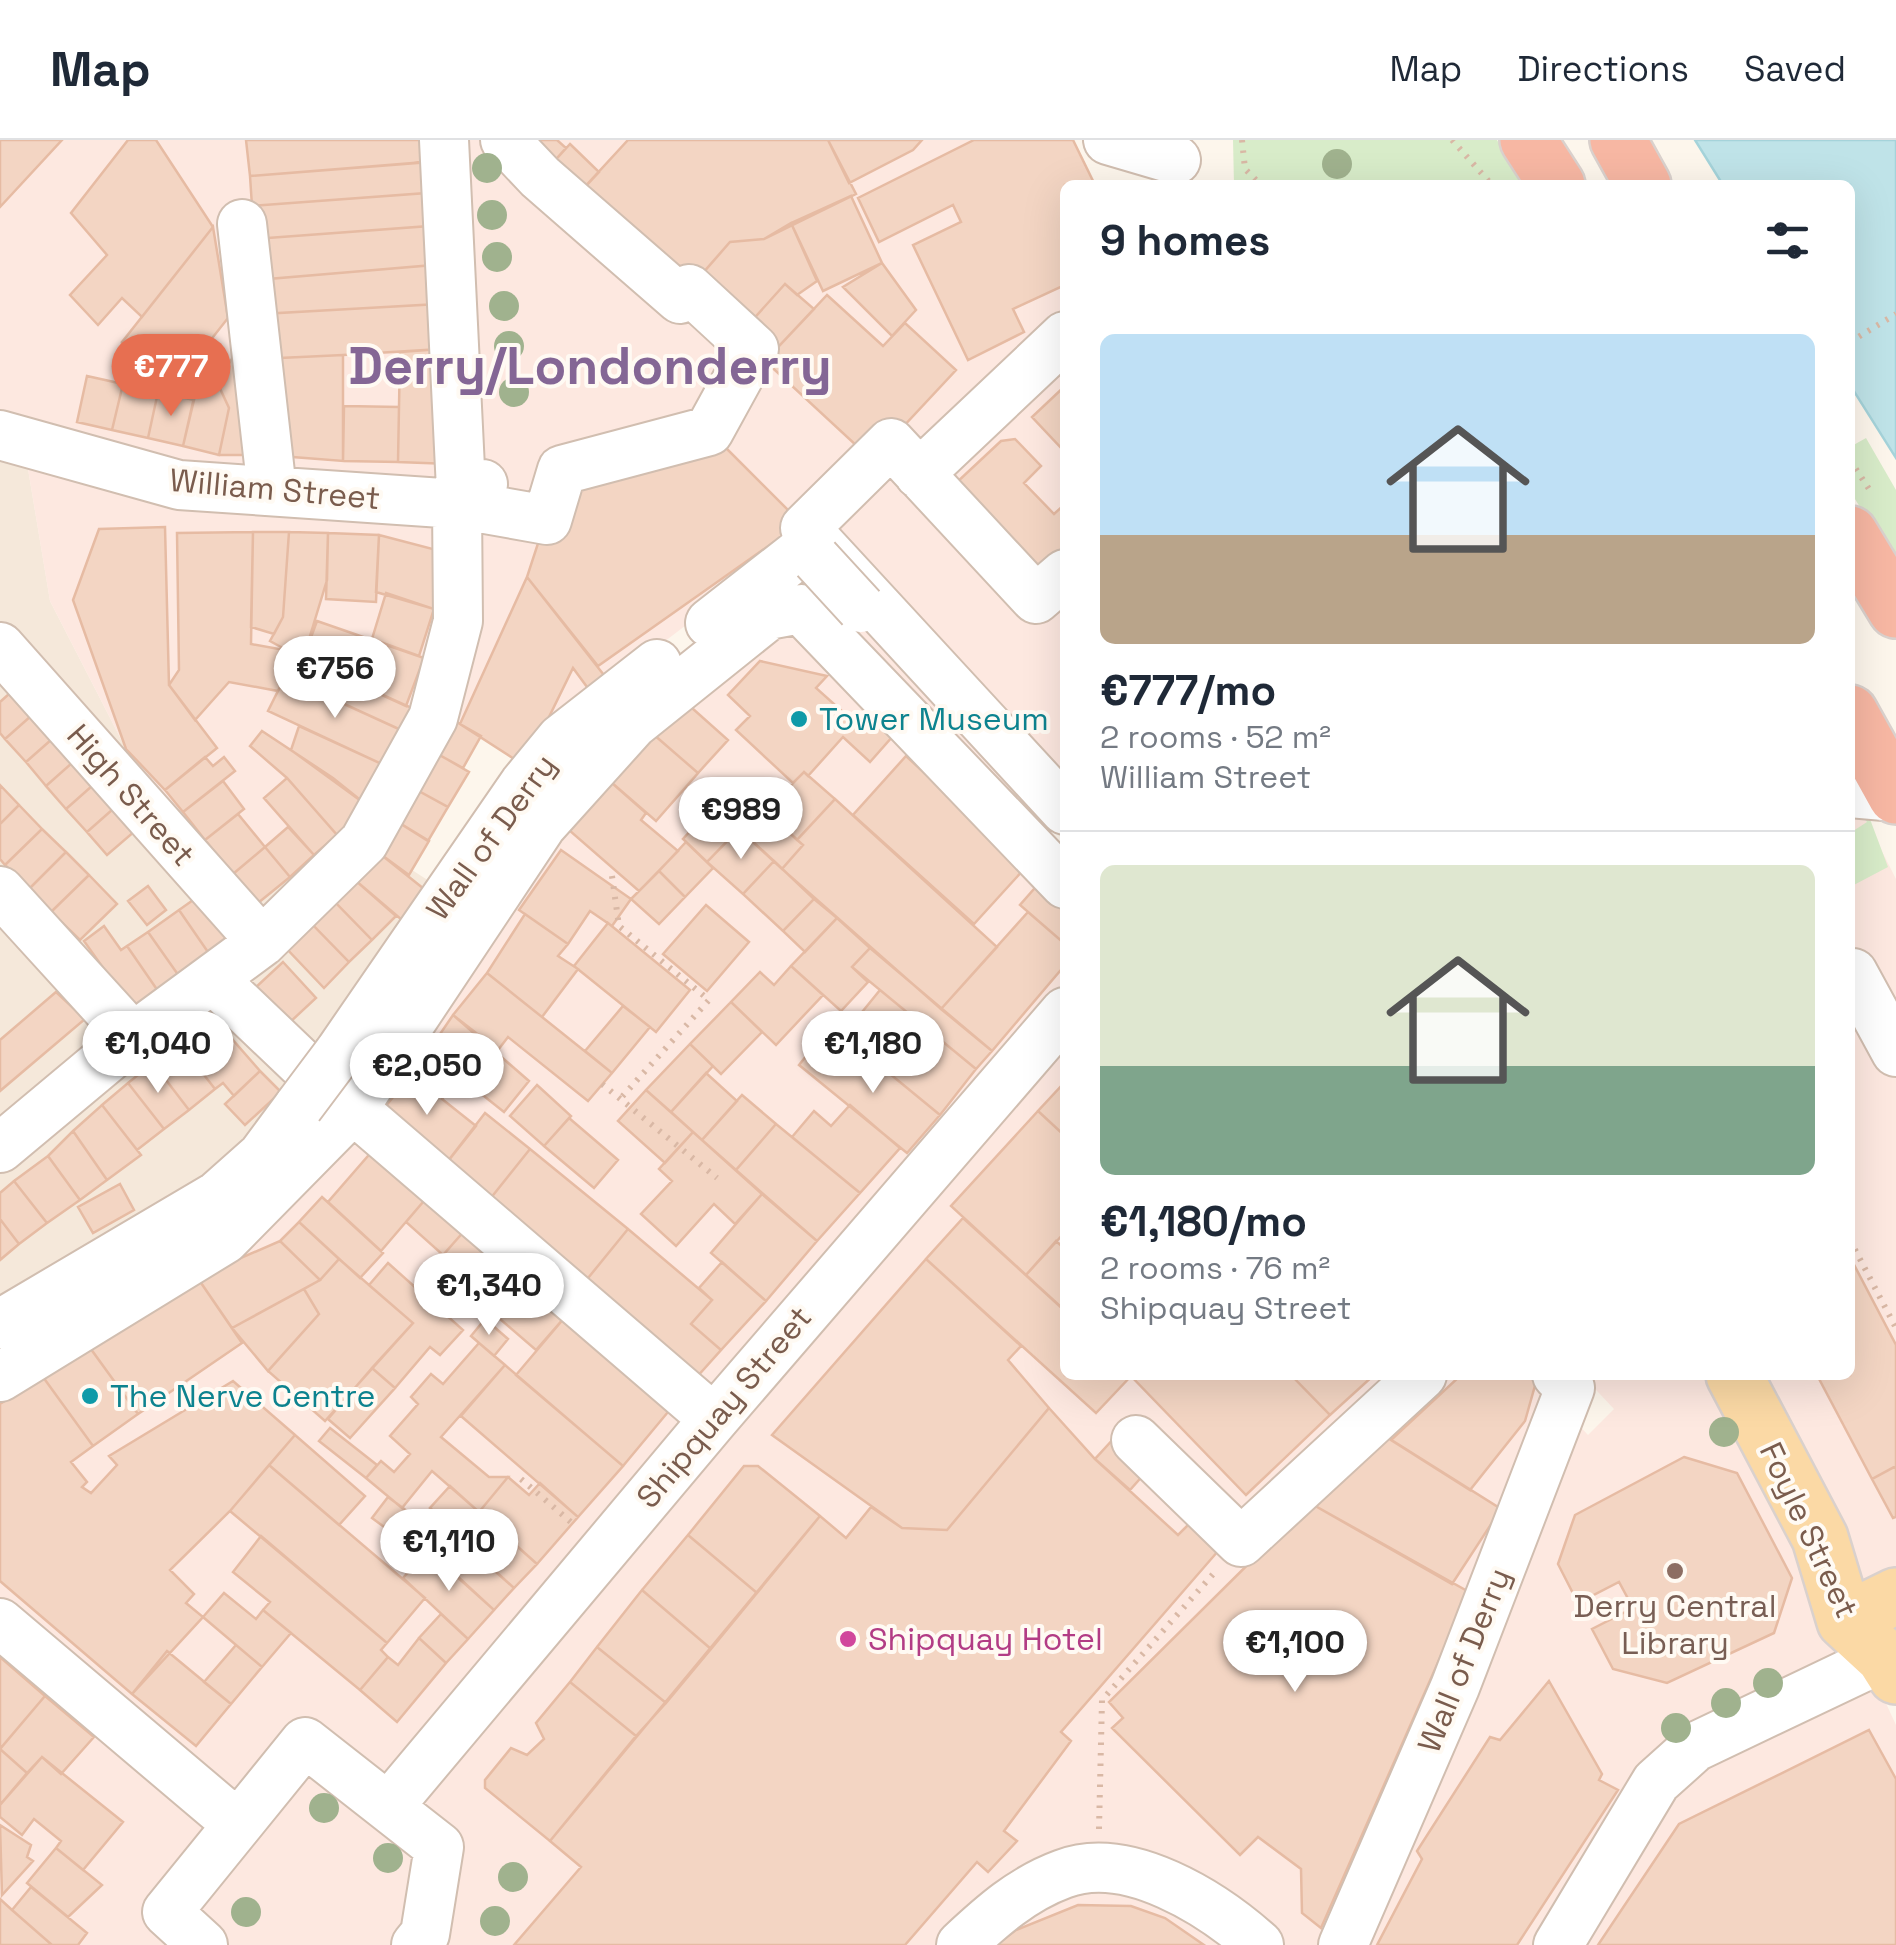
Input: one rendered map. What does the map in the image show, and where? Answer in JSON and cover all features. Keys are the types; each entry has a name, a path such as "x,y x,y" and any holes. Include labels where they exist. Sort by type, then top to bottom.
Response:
{"highway":[{"path":"1528,140 1554,180"},
{"path":"1618,140 1640,180"},
{"path":"1855,542 1896,610"},
{"path":"1855,721 1896,797"}],"main road":[{"name":"Foyle Street","path":"1737,1380 1880,1651"},
{"path":"1880,1651 1896,1596"}],"street":[{"path":"444,140 461,489 473,492"},
{"path":"0,1148 132,1038 262,942 364,842 433,718 458,621 473,492 456,140"},
{"name":"William Street","path":"1,439 179,484 272,491 473,492 546,520 562,470 709,431 754,349 689,289 680,299 540,177 506,140"},
{"path":"1108,140 1180,162"},
{"path":"242,224 272,491"},
{"path":"919,474 1060,341"},
{"path":"1060,578 1036,599 891,443 805,528 1060,805"},
{"name":"Wall of Derry","path":"0,1324 217,1196 262,1156 326,1086 516,796 561,739 806,548 825,592"},
{"path":"825,592 1060,828"},
{"path":"825,592 1060,878"},
{"name":"High Street","path":"0,647 262,942"},
{"path":"1855,793 1896,797"},
{"path":"0,891 132,1038"},
{"path":"1855,976 1893,1034"},
{"path":"214,980 326,1086 714,1419"},
{"name":"Shipquay Street","path":"389,1806 714,1419 1060,1018"},
{"path":"0,1377 224,1239 326,1086"},
{"path":"1136,1440 1241,1542 1417,1380"},
{"name":"Wall of Derry","path":"1343,1945 1456,1687 1572,1380"},
{"path":"0,1623 236,1823"},
{"path":"1558,1945 1656,1782 1695,1747 1813,1691 1880,1651"},
{"path":"203,1945 166,1912 305,1742 439,1848 423,1941"},
{"path":"962,1945 1006,1903 1065,1873 1098,1869 1173,1885 1227,1916 1259,1945"}],"path":[{"path":"1242,140 1245,169 1256,180"},
{"path":"1452,140 1488,180"},
{"path":"1855,339 1896,314"},
{"path":"612,876 619,926 708,1000 620,1099"},
{"path":"602,1084 716,1178"},
{"path":"1855,1250 1896,1328"},
{"path":"522,1479 603,1550"},
{"path":"1098,1869 1102,1700 1218,1568"}],"shaded area":[{"path":"0,140 1073,140 1093,180 1060,180 1060,805 807,533 551,728 489,740 412,709 368,806 258,903 126,749 50,601 27,463 0,433"},
{"path":"0,439 27,463 50,601 126,749 259,903 337,835 379,853 406,875 412,870 440,888 226,1175 0,1299"},
{"path":"806,566 1060,842 1060,1380 1537,1380 1588,1435 1614,1409 1587,1380 1855,1380 1855,808 1867,822 1896,879 1896,1672 1865,1658 1896,1725 1896,1945 0,1945 0,1359 358,1063"}],"green space":[{"path":"1233,140 1497,140 1519,180 1234,180"},
{"path":"1866,438 1896,490 1896,565 1855,499 1855,444"},
{"path":"1855,779 1888,867 1855,884 1855,830 1867,822 1855,808"}],"water":[{"path":"1695,140 1896,140 1896,458 1855,393 1855,180 1720,180"}],"building":[{"path":"0,140 62,140 0,207"},
{"path":"128,140 156,140 213,227 142,317 122,298 98,325 70,295 107,255 71,213"},
{"path":"246,140 427,140 429,162 250,176"},
{"path":"520,140 557,140 566,148 540,177"},
{"path":"628,140 828,140 856,194 764,239 730,242 680,299 570,203"},
{"path":"828,140 922,140 913,150 849,183"},
{"path":"974,140 1073,140 1093,180 1060,180 1060,287 1013,309 1024,332 968,360 913,245 961,222 953,205 879,242 858,198"},
{"path":"570,144 599,172 570,203 540,177"},
{"path":"424,162 426,193 252,206 250,176"},
{"path":"426,193 429,226 254,239 252,206"},
{"path":"851,196 882,263 823,291 791,223"},
{"path":"791,223 817,281 797,295 785,284 739,335 689,289 730,242 764,239"},
{"path":"429,226 433,265 257,280 254,239"},
{"path":"213,227 228,318 176,384 122,342"},
{"path":"882,263 916,310 892,336 843,287"},
{"path":"433,265 438,304 262,314 257,280"},
{"path":"785,284 814,309 765,361 739,335"},
{"path":"827,295 883,346 905,323 956,370 872,460 765,361"},
{"path":"438,304 441,349 343,355 280,358 262,314"},
{"path":"240,346 260,455 219,455 229,408 217,382"},
{"path":"441,349 450,464 398,462 400,352"},
{"path":"343,355 343,461 280,456 280,358"},
{"path":"200,371 217,382 229,408 219,455 183,446"},
{"path":"87,376 123,384 112,430 77,422"},
{"path":"123,384 158,392 148,438 112,430"},
{"path":"1060,391 1060,447 1032,417"},
{"path":"158,392 194,400 183,446 148,438"},
{"path":"344,406 399,407 398,462 343,461"},
{"path":"709,431 801,523 598,666 527,577 562,470"},
{"path":"1015,439 1041,466 1024,483 1054,514 1060,509 1060,578 1036,599 940,498 1001,441"},
{"path":"165,527 169,685 217,748 165,790 126,749 73,600 99,529"},
{"path":"253,532 251,644 290,651 285,677 278,691 229,682 195,720 169,685 179,670 177,533"},
{"path":"253,532 289,532 283,617 274,634 251,627"},
{"path":"289,532 328,533 327,580 303,659 270,641 283,617"},
{"path":"328,533 379,535 376,602 326,599"},
{"path":"379,535 452,554 434,609 376,592"},
{"path":"527,577 607,679 590,691 573,668 525,766 460,724"},
{"path":"386,593 434,609 419,656 372,639"},
{"path":"317,621 424,658 406,706 303,659"},
{"path":"294,655 412,708 401,730 285,677"},
{"name":"Tower Museum","path":"760,661 827,676 816,688 854,722 865,712 892,737 870,762 843,737 808,776 804,772 793,783 736,730 750,716 728,695"},
{"path":"285,677 401,730 386,766 268,711"},
{"path":"19,685 40,708 5,739 0,733 0,702"},
{"path":"683,700 728,740 698,773 653,734"},
{"path":"40,708 60,732 26,762 5,739"},
{"path":"453,720 481,736 463,768 434,752"},
{"path":"299,726 386,766 368,806 291,750"},
{"path":"262,731 368,806 337,835 287,778 250,746"},
{"path":"60,732 81,755 46,786 26,762"},
{"path":"653,734 698,773 656,821 604,776"},
{"path":"438,754 469,772 448,807 417,790"},
{"path":"81,755 101,778 66,809 46,786"},
{"path":"906,756 1026,867 974,924 853,815"},
{"path":"205,757 213,766 224,757 235,771 183,812 165,790"},
{"path":"804,772 835,799 797,840 766,811"},
{"path":"604,776 646,813 641,820 678,851 639,891 562,824"},
{"path":"101,778 121,802 87,832 66,809"},
{"path":"287,778 337,835 314,855 264,798"},
{"path":"223,781 244,809 205,840 183,812"},
{"path":"0,785 19,805 0,824"},
{"path":"417,790 448,807 428,841 398,822"},
{"path":"835,799 997,947 941,1009 782,869 803,845 797,840"},
{"path":"121,802 142,825 107,855 87,832"},
{"path":"19,805 42,829 5,865 0,859 0,824"},
{"path":"714,805 739,829 707,862 683,839"},
{"path":"764,809 803,845 782,869 743,833"},
{"path":"238,814 265,847 233,874 205,840"},
{"path":"398,822 429,841 409,875 379,853"},
{"path":"288,827 314,855 290,877 265,847"},
{"path":"42,829 66,852 29,889 5,865"},
{"path":"739,829 774,861 743,894 707,862"},
{"path":"686,842 713,868 685,897 659,871"},
{"path":"265,847 290,877 258,903 233,874"},
{"path":"561,850 631,899 612,926 590,911 568,944 519,910"},
{"path":"66,852 89,875 51,912 29,889"},
{"path":"379,853 424,889 412,904 421,911 409,926 355,880"},
{"path":"774,861 814,899 783,931 743,894"},
{"path":"659,871 685,897 659,924 631,899"},
{"path":"89,875 117,904 80,940 51,912"},
{"path":"355,880 396,916 372,940 334,901"},
{"path":"1041,881 1060,898 1060,940 1020,905"},
{"path":"148,886 166,910 147,925 128,901"},
{"path":"203,893 235,938 210,955 179,910"},
{"path":"814,899 837,918 805,952 783,931"},
{"path":"334,901 372,940 349,962 311,923"},
{"path":"706,905 749,942 707,991 663,954"},
{"path":"179,910 210,955 179,976 148,932"},
{"path":"1028,912 1060,940 1060,971 992,1051 941,1009"},
{"path":"525,914 568,944 558,956 578,969 542,1017 487,973"},
{"path":"837,918 870,948 852,967 868,982 841,1011 791,966"},
{"path":"311,923 349,962 324,988 286,948"},
{"path":"608,923 690,990 656,1032 574,966"},
{"path":"104,926 121,950 127,946 158,991 133,1010 84,941"},
{"path":"148,932 179,976 158,991 127,946"},
{"path":"870,948 992,1051 976,1069 852,967"},
{"path":"283,962 316,998 288,1024 255,988"},
{"path":"791,966 823,995 776,1045 731,1002 760,972 774,985"},
{"path":"487,973 612,1073 588,1101 508,1037 498,1050 453,1015"},
{"path":"880,990 976,1069 940,1115 867,1055 882,1037 858,1017"},
{"path":"56,992 85,1019 0,1091 0,1040"},
{"path":"731,1002 762,1032 721,1074 690,1044"},
{"path":"623,1006 650,1027 612,1073 585,1051"},
{"path":"453,1015 529,1081 504,1112 460,1077 449,1089 419,1065"},
{"path":"204,1023 218,1023 260,1071 234,1096 223,1083 215,1089 179,1043"},
{"path":"818,1041 854,1071 867,1055 940,1115 907,1153 799,1065"},
{"path":"179,1043 215,1089 189,1110 153,1063"},
{"path":"690,1044 713,1066 671,1112 646,1090"},
{"path":"153,1063 189,1110 164,1129 128,1083"},
{"path":"419,1065 449,1089 442,1099 476,1126 441,1170 377,1117"},
{"path":"260,1071 281,1092 245,1125 225,1104"},
{"path":"706,1073 737,1101 702,1140 671,1112"},
{"path":"128,1083 164,1129 137,1150 102,1105"},
{"path":"537,1085 571,1116 544,1146 510,1116"},
{"path":"1060,1087 1060,1131 1038,1111"},
{"path":"646,1090 693,1132 665,1163 618,1121"},
{"path":"742,1095 776,1124 736,1170 702,1140"},
{"path":"102,1105 141,1155 107,1180 73,1131"},
{"path":"850,1105 900,1148 860,1193 792,1137 814,1111 831,1126"},
{"path":"1038,1111 1060,1131 1060,1238 1026,1275 951,1206"},
{"path":"485,1113 530,1149 486,1204 441,1170"},
{"path":"569,1118 618,1160 594,1188 544,1146"},
{"path":"776,1124 860,1193 817,1241 736,1170"},
{"path":"73,1131 107,1180 80,1200 48,1156"},
{"path":"693,1132 762,1194 735,1224 714,1204 676,1246 641,1214 672,1181 659,1169"},
{"path":"381,1141 435,1188 381,1251 328,1202"},
{"path":"530,1149 628,1229 584,1283 486,1204"},
{"path":"48,1156 80,1200 47,1223 14,1181"},
{"path":"14,1181 47,1223 19,1244 0,1219 0,1193"},
{"path":"120,1184 134,1210 93,1233 78,1207"},
{"path":"435,1188 473,1221 443,1255 406,1222"},
{"path":"762,1194 817,1241 766,1301 711,1253"},
{"path":"322,1197 383,1253 360,1278 299,1222"},
{"path":"963,1218 1060,1306 1060,1380 1127,1380 1096,1413 926,1259"},
{"path":"0,1219 19,1244 0,1260"},
{"path":"473,1221 514,1259 484,1291 469,1277 462,1285 437,1262"},
{"path":"299,1222 339,1259 320,1280 280,1241"},
{"path":"628,1229 712,1300 691,1324 721,1350 695,1379 584,1283"},
{"path":"280,1241 320,1280 232,1328 197,1277"},
{"path":"1056,1241 1060,1245 1060,1306 1026,1275"},
{"path":"339,1259 413,1323 325,1421 268,1371 319,1314 304,1289 320,1280"},
{"path":"514,1259 571,1310 536,1350 478,1300"},
{"path":"926,1259 1021,1346 1008,1360 1049,1408 947,1530 902,1528 772,1435"},
{"path":"722,1262 766,1301 721,1350 691,1324 712,1300 699,1288"},
{"path":"388,1263 463,1330 440,1355 430,1347 395,1388 372,1368 413,1323 369,1285"},
{"path":"434,1265 468,1295 449,1317 415,1287"},
{"path":"1855,1267 1896,1345 1896,1466 1872,1479 1820,1380 1855,1380"},
{"path":"197,1277 242,1343 138,1414 88,1345"},
{"path":"304,1289 319,1314 268,1371 232,1328"},
{"path":"571,1310 678,1400 623,1466 516,1375"},
{"path":"485,1319 508,1339 494,1356 471,1336"},
{"path":"479,1343 505,1365 441,1437 489,1477 508,1477 479,1512 432,1471 402,1508 366,1478 381,1461 394,1472 410,1454 390,1436 418,1404 411,1397 431,1374 443,1384"},
{"name":"The Nerve Centre","path":"88,1345 138,1414 93,1446 43,1377"},
{"path":"505,1365 623,1466 578,1517 461,1416"},
{"path":"372,1368 395,1388 350,1438 328,1419"},
{"path":"43,1377 93,1446 71,1462 87,1482 82,1487 91,1493 117,1465 109,1456 233,1381 295,1435 230,1511 170,1570 194,1594 186,1603 203,1617 132,1694 0,1581 0,1404"},
{"path":"1135,1380 1296,1380 1330,1415 1246,1495"},
{"path":"1296,1380 1368,1380 1330,1415"},
{"path":"1456,1380 1536,1382 1525,1421 1470,1490 1391,1440"},
{"path":"1049,1408 1095,1459 1178,1535 1189,1524 1219,1550 1061,1732 1071,1741 1004,1831 1017,1841 988,1872 977,1862 905,1945 514,1945 581,1867 550,1841 820,1516 846,1538 871,1507 902,1528 947,1530"},
{"path":"330,1428 377,1465 366,1478 319,1441"},
{"path":"1374,1429 1501,1509 1452,1584 1310,1503"},
{"path":"295,1435 365,1496 339,1525 269,1465"},
{"path":"1117,1435 1152,1465 1130,1490 1095,1459"},
{"name":"Derry Central Library","path":"1684,1457 1737,1473 1792,1578 1774,1633 1667,1683 1613,1669 1592,1629 1633,1608 1619,1582 1578,1603 1558,1564 1575,1515"},
{"path":"269,1465 425,1598 387,1643 230,1511"},
{"path":"744,1466 758,1466 820,1516 757,1593 688,1535"},
{"path":"1896,1466 1896,1517 1893,1518 1872,1479"},
{"path":"508,1477 529,1495 540,1483 578,1517 537,1564 479,1512"},
{"path":"450,1486 479,1512 459,1533 430,1508"},
{"path":"388,1497 411,1514 395,1535 372,1518"},
{"path":"1310,1503 1469,1592 1321,1928 1302,1913 1301,1869 1258,1837 1240,1855 1112,1728 1123,1718 1109,1702"},
{"path":"493,1525 537,1564 514,1588 471,1550"},
{"path":"688,1535 757,1593 711,1649 642,1590"},
{"path":"261,1536 387,1643 381,1650 388,1657 360,1690 263,1610 270,1602 233,1572"},
{"path":"458,1537 514,1588 494,1610 437,1559"},
{"path":"429,1550 494,1610 468,1639 403,1578"},
{"path":"642,1590 711,1649 666,1703 597,1647"},
{"path":"224,1593 256,1619 263,1610 291,1633 262,1667 203,1617"},
{"path":"441,1614 468,1639 446,1663 419,1638"},
{"path":"419,1638 446,1663 397,1722 360,1690 388,1657 398,1665"},
{"path":"236,1645 262,1667 231,1704 204,1682"},
{"path":"597,1647 666,1703 636,1736 570,1682"},
{"path":"167,1651 231,1704 196,1746 132,1694"},
{"path":"0,1657 45,1696 0,1749"},
{"path":"1549,1681 1602,1774 1599,1780 1618,1790 1517,1945 1377,1945 1422,1859 1417,1851 1490,1737 1500,1740"},
{"path":"570,1682 636,1736 550,1841 485,1788 485,1780 511,1748 527,1755 544,1739 536,1723"},
{"path":"45,1696 94,1737 61,1774 42,1757 27,1773 0,1749"},
{"path":"1869,1730 1896,1779 1896,1945 1598,1945 1679,1824"},
{"path":"0,1749 27,1773 0,1805"},
{"path":"42,1757 123,1822 83,1870 56,1848 61,1841 34,1819 22,1835 0,1817 0,1805"},
{"path":"0,1825 31,1845 27,1857 33,1861 2,1895"},
{"path":"56,1848 102,1885 68,1917 27,1883"},
{"path":"31,1887 87,1933 78,1945 52,1945 12,1910"},
{"path":"0,1899 12,1910 52,1945 0,1945"},
{"path":"1078,1905 1131,1906 1165,1918 1204,1945 996,1945 1016,1930"}],"place":[{"name":"Tower Museum","path":"799,719"},
{"name":"The Nerve Centre","path":"90,1396"},
{"name":"Derry Central Library","path":"1675,1571"},
{"name":"Shipquay Hotel","path":"848,1639"}],"district":[{"name":"Derry/Londonderry","path":"590,366"}]}
